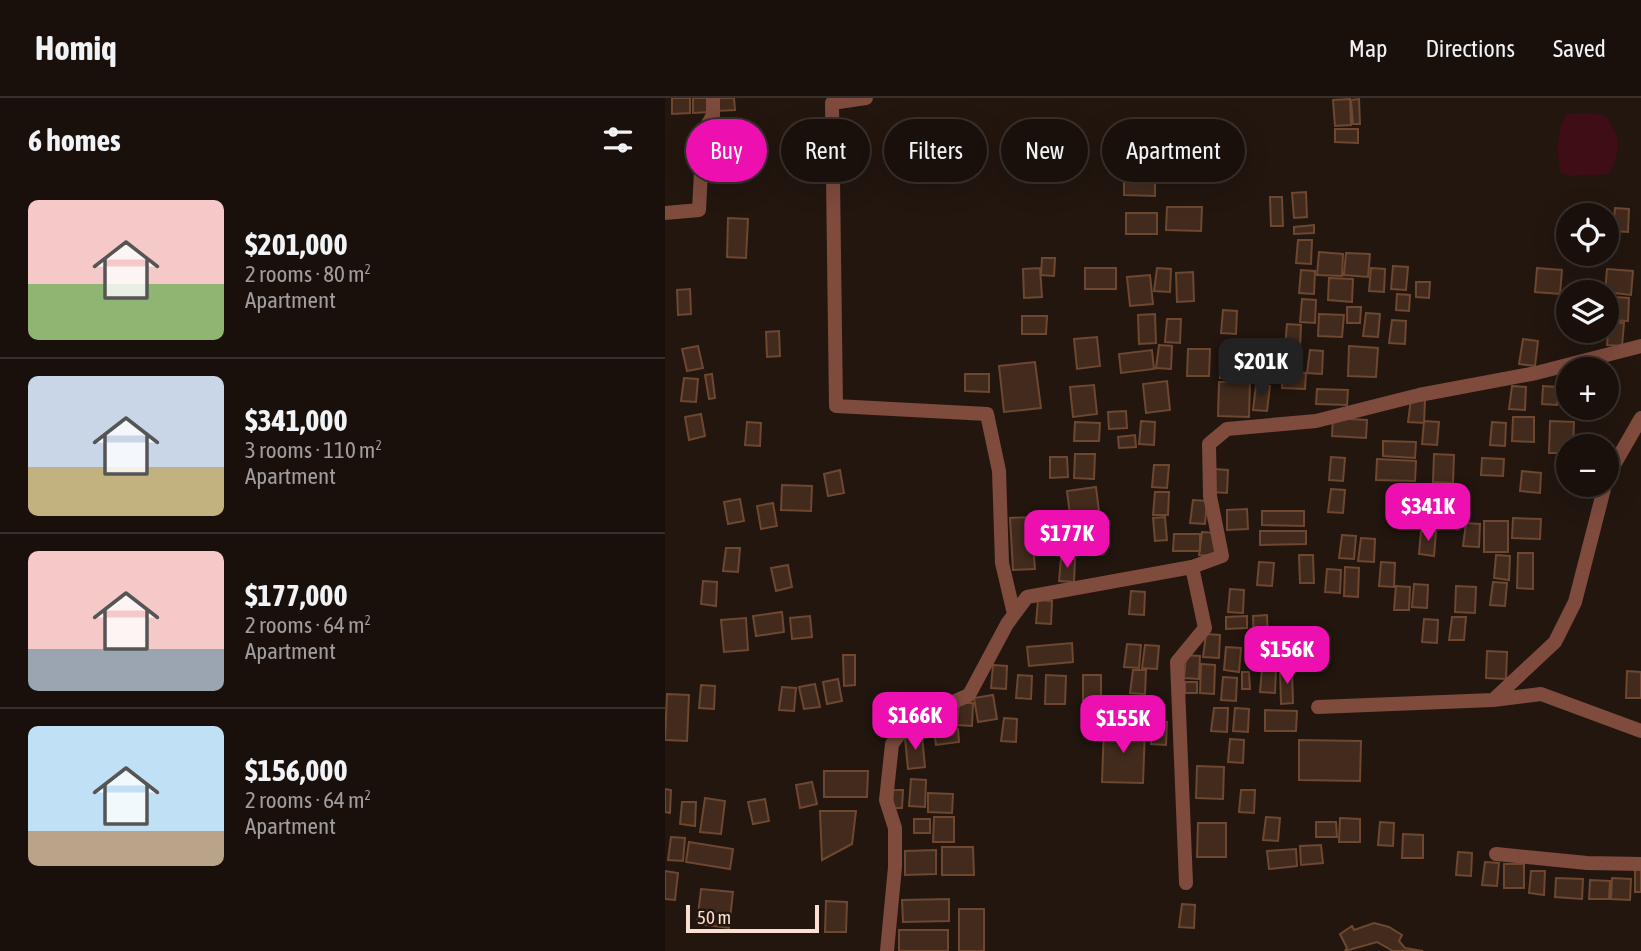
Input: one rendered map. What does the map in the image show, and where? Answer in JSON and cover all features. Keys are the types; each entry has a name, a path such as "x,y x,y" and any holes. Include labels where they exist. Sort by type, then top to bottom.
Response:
{"street":[{"path":"665,213 699,210 703,133 713,116 713,98"},
{"path":"866,98 832,103 836,406 988,414 999,471 1002,563 1014,614"},
{"path":"887,951 895,867 895,828 886,800 892,744 909,722 969,695 1014,614 1027,597 1192,567 1222,556 1210,496 1209,444 1227,429 1316,421 1419,395 1535,373 1641,345"},
{"path":"1619,456 1641,418"},
{"path":"1493,699 1555,642 1575,602 1602,497"},
{"path":"1186,883 1177,662 1205,628 1192,567"},
{"path":"1318,707 1493,699 1541,694 1641,731"},
{"path":"1496,854 1587,863 1641,864"}],"shaded area":[{"path":"1566,114 1604,115 1610,122 1617,136 1616,158 1609,174 1569,176 1561,173 1559,165 1560,128"}],"building":[{"path":"672,98 690,98 690,113 672,114"},
{"path":"693,98 711,98 711,112 693,113"},
{"path":"716,98 734,98 735,110 717,111"},
{"path":"1350,99 1351,125 1335,126 1333,100"},
{"path":"1359,99 1360,124 1353,124 1351,100"},
{"path":"1335,129 1358,129 1358,143 1335,142"},
{"path":"1124,182 1155,182 1155,196 1124,195"},
{"path":"1306,192 1307,217 1294,218 1292,193"},
{"path":"1270,197 1282,197 1283,226 1271,226"},
{"path":"1167,207 1202,207 1201,231 1166,230"},
{"path":"1619,208 1629,209 1628,232 1619,231"},
{"path":"1126,213 1157,213 1157,234 1126,234"},
{"path":"728,218 748,219 746,258 727,257"},
{"path":"1314,225 1314,233 1294,234 1294,227"},
{"path":"1298,240 1312,240 1311,264 1296,263"},
{"path":"1319,252 1343,254 1342,276 1317,275"},
{"path":"1346,253 1370,254 1368,277 1344,275"},
{"path":"1042,258 1055,258 1054,276 1041,275"},
{"path":"1393,266 1408,267 1406,290 1391,289"},
{"path":"1040,268 1042,297 1024,298 1023,269"},
{"path":"1085,268 1116,268 1116,289 1085,289"},
{"path":"1157,268 1171,269 1170,292 1154,291"},
{"path":"1371,268 1385,269 1384,292 1369,291"},
{"path":"1537,268 1562,270 1561,280 1556,280 1556,294 1535,292"},
{"path":"1607,269 1633,271 1631,295 1619,294 1619,280 1606,280"},
{"path":"1301,270 1315,271 1314,294 1299,293"},
{"path":"1193,272 1194,301 1177,302 1176,273"},
{"path":"1150,275 1153,304 1130,306 1127,277"},
{"path":"1329,278 1353,279 1352,302 1328,300"},
{"path":"1416,282 1430,282 1429,298 1416,297"},
{"path":"690,289 691,314 678,315 677,290"},
{"path":"1397,294 1410,295 1409,311 1396,310"},
{"path":"1619,297 1629,298 1628,321 1619,320"},
{"path":"1302,299 1316,300 1315,323 1300,322"},
{"path":"1347,307 1361,307 1360,323 1347,323"},
{"path":"1223,310 1237,311 1236,334 1221,333"},
{"path":"1366,313 1380,314 1378,337 1363,336"},
{"path":"1155,314 1156,343 1139,344 1138,315"},
{"path":"1319,314 1344,315 1342,337 1318,336"},
{"path":"1022,316 1047,316 1046,334 1022,334"},
{"path":"1167,319 1181,319 1180,343 1165,342"},
{"path":"1392,320 1406,321 1405,344 1389,343"},
{"path":"1619,323 1624,323 1622,346 1607,345 1619,343"},
{"path":"1287,324 1301,325 1300,348 1285,347"},
{"path":"779,331 780,356 767,357 766,332"},
{"path":"1097,337 1100,366 1077,369 1074,339"},
{"path":"1523,339 1538,341 1535,366 1519,364"},
{"path":"1159,345 1172,346 1171,369 1156,368"},
{"path":"698,346 703,368 687,371 682,349"},
{"path":"1349,346 1378,348 1376,377 1348,376"},
{"path":"1188,349 1210,349 1209,376 1187,376"},
{"path":"1152,350 1154,369 1121,373 1119,354"},
{"path":"1310,350 1323,351 1322,374 1307,373"},
{"path":"1221,358 1230,358 1229,378 1220,378"},
{"path":"1239,361 1253,362 1251,379 1237,378"},
{"path":"1035,362 1041,408 1004,412 999,366"},
{"path":"1283,371 1306,373 1305,389 1282,388"},
{"path":"712,374 715,398 709,399 705,375"},
{"path":"965,374 989,374 989,392 965,391"},
{"path":"684,378 698,379 696,402 681,401"},
{"path":"1167,381 1170,410 1146,413 1143,384"},
{"path":"1219,382 1250,382 1249,417 1218,416"},
{"path":"1094,385 1097,414 1073,417 1070,387"},
{"path":"1256,385 1270,386 1267,411 1253,410"},
{"path":"1512,386 1526,387 1525,410 1509,409"},
{"path":"1543,386 1556,387 1556,405 1542,404"},
{"path":"1317,389 1348,390 1347,405 1316,404"},
{"path":"1411,399 1425,400 1424,423 1408,422"},
{"path":"1126,411 1127,428 1109,429 1108,412"},
{"path":"701,414 705,436 689,440 685,417"},
{"path":"1513,417 1534,417 1534,442 1512,441"},
{"path":"1333,418 1367,420 1366,438 1332,436"},
{"path":"1141,421 1155,422 1154,445 1139,444"},
{"path":"1424,421 1439,422 1437,445 1422,444"},
{"path":"1550,421 1574,422 1574,434 1556,434 1556,453 1549,453"},
{"path":"747,422 761,423 760,446 745,445"},
{"path":"1075,422 1100,423 1099,441 1074,441"},
{"path":"1492,422 1506,423 1505,446 1490,445"},
{"path":"1135,435 1136,447 1119,448 1118,437"},
{"path":"1383,441 1416,442 1415,458 1383,456"},
{"path":"1075,454 1095,454 1094,479 1074,478"},
{"path":"1434,454 1454,455 1453,483 1433,482"},
{"path":"1050,457 1067,457 1068,477 1050,478"},
{"path":"1331,457 1345,458 1343,481 1329,480"},
{"path":"1482,458 1504,459 1503,476 1481,475"},
{"path":"1377,459 1416,461 1415,481 1376,480"},
{"path":"1154,465 1169,465 1167,488 1152,487"},
{"path":"1214,469 1228,470 1227,493 1212,492"},
{"path":"840,470 844,493 828,496 824,474"},
{"path":"1522,471 1541,473 1540,493 1520,491"},
{"path":"782,485 812,486 811,511 781,510"},
{"path":"1096,487 1104,552 1075,555 1067,491"},
{"path":"1331,489 1345,490 1343,513 1328,512"},
{"path":"1155,492 1169,492 1168,515 1153,515"},
{"path":"740,499 744,521 728,524 724,502"},
{"path":"1193,500 1207,501 1205,524 1190,523"},
{"path":"1420,500 1434,501 1432,524 1417,523"},
{"path":"773,503 777,526 761,529 757,506"},
{"path":"1247,509 1248,529 1227,530 1227,510"},
{"path":"1262,511 1304,511 1304,526 1262,525"},
{"path":"1031,517 1035,569 1013,570 1010,518"},
{"path":"1165,517 1167,540 1155,541 1153,518"},
{"path":"1513,518 1541,519 1540,539 1512,538"},
{"path":"1484,521 1508,521 1508,552 1484,552"},
{"path":"1466,523 1480,524 1479,547 1463,546"},
{"path":"1260,531 1306,531 1306,544 1260,545"},
{"path":"1421,531 1436,532 1434,556 1419,554"},
{"path":"1202,532 1216,533 1215,556 1199,555"},
{"path":"1174,534 1200,534 1200,551 1173,551"},
{"path":"1342,535 1356,536 1354,559 1339,558"},
{"path":"1361,538 1375,539 1374,562 1358,561"},
{"path":"726,548 740,548 738,572 723,571"},
{"path":"1518,553 1533,553 1533,589 1517,588"},
{"path":"1299,555 1313,555 1314,583 1300,583"},
{"path":"1496,555 1510,556 1509,580 1494,578"},
{"path":"1061,558 1075,559 1074,582 1059,581"},
{"path":"1259,562 1274,563 1272,586 1257,585"},
{"path":"1381,562 1395,563 1394,587 1379,586"},
{"path":"788,565 792,587 776,591 771,568"},
{"path":"1345,567 1359,568 1358,597 1344,596"},
{"path":"1327,569 1341,570 1340,593 1325,592"},
{"path":"703,581 717,582 716,606 701,604"},
{"path":"1493,582 1507,583 1505,606 1490,605"},
{"path":"1414,584 1428,585 1427,608 1412,607"},
{"path":"1396,586 1410,587 1409,610 1394,610"},
{"path":"1456,586 1476,587 1475,613 1455,612"},
{"path":"1230,589 1244,590 1243,613 1228,612"},
{"path":"1131,591 1145,592 1144,615 1129,614"},
{"path":"1038,600 1052,601 1051,624 1036,623"},
{"path":"782,612 784,632 756,636 753,616"},
{"path":"1267,615 1268,644 1254,644 1253,616"},
{"path":"810,616 812,637 792,639 790,618"},
{"path":"1247,616 1247,628 1226,629 1226,617"},
{"path":"1452,617 1466,617 1464,640 1449,640"},
{"path":"746,618 748,650 724,652 721,620"},
{"path":"1424,619 1438,620 1437,643 1422,642"},
{"path":"1292,632 1306,632 1305,656 1290,655"},
{"path":"1206,634 1220,635 1219,658 1203,657"},
{"path":"1072,643 1073,662 1029,666 1027,647"},
{"path":"1127,644 1141,645 1139,668 1124,667"},
{"path":"1145,645 1159,646 1157,669 1142,668"},
{"path":"1226,647 1241,648 1239,672 1224,670"},
{"path":"1487,651 1507,652 1506,679 1486,678"},
{"path":"843,655 855,655 855,685 844,686"},
{"path":"1186,655 1200,656 1199,679 1184,678"},
{"path":"1201,664 1215,665 1214,694 1200,693"},
{"path":"993,665 1007,666 1006,689 991,688"},
{"path":"1262,669 1276,669 1275,693 1260,692"},
{"path":"1292,669 1293,703 1281,704 1280,670"},
{"path":"1133,670 1146,670 1145,694 1130,693"},
{"path":"1627,671 1641,672 1641,698 1626,698"},
{"path":"1242,672 1249,672 1250,689 1242,689"},
{"path":"1018,675 1032,676 1031,699 1016,698"},
{"path":"1046,675 1066,676 1065,704 1045,704"},
{"path":"1083,675 1101,675 1101,701 1083,701"},
{"path":"1223,677 1237,678 1236,701 1221,700"},
{"path":"838,679 842,701 827,704 823,682"},
{"path":"1185,682 1197,682 1197,693 1185,693"},
{"path":"815,684 820,707 804,709 799,687"},
{"path":"701,685 715,686 714,709 699,708"},
{"path":"782,687 796,688 794,711 779,710"},
{"path":"667,694 689,695 687,741 665,740"},
{"path":"993,695 997,719 978,722 974,698"},
{"path":"959,703 973,703 972,726 957,725"},
{"path":"1214,708 1228,708 1227,732 1211,731"},
{"path":"1235,708 1249,709 1248,732 1233,731"},
{"path":"1265,710 1297,711 1296,731 1265,731"},
{"path":"1004,718 1017,719 1016,742 1001,741"},
{"path":"1153,721 1167,722 1166,745 1151,744"},
{"path":"1104,726 1145,728 1143,783 1102,782"},
{"path":"958,729 959,742 936,745 934,732"},
{"path":"922,736 925,767 908,769 905,738"},
{"path":"1230,739 1244,740 1243,763 1228,762"},
{"path":"1299,740 1361,741 1360,781 1299,780"},
{"path":"1197,766 1224,767 1223,799 1196,798"},
{"path":"824,771 868,771 867,797 824,797"},
{"path":"911,779 926,780 925,807 909,806"},
{"path":"812,782 817,804 800,808 796,785"},
{"path":"665,789 671,790 670,813 665,812"},
{"path":"893,790 903,790 902,808 892,808"},
{"path":"1241,790 1255,790 1254,813 1239,812"},
{"path":"928,793 953,794 952,813 928,812"},
{"path":"705,798 725,801 721,834 700,832"},
{"path":"765,799 769,821 753,824 748,802"},
{"path":"682,802 696,802 695,826 680,824"},
{"path":"820,811 856,811 852,844 822,860"},
{"path":"934,817 954,817 954,842 933,842"},
{"path":"1266,817 1280,818 1278,841 1263,840"},
{"path":"1340,818 1360,819 1360,842 1339,842"},
{"path":"914,819 930,819 930,833 914,833"},
{"path":"1316,822 1336,822 1337,837 1316,837"},
{"path":"1380,822 1394,823 1393,846 1378,845"},
{"path":"1198,823 1226,823 1226,857 1197,857"},
{"path":"1403,834 1423,835 1423,858 1402,858"},
{"path":"671,837 685,838 683,861 668,860"},
{"path":"689,842 733,849 730,869 686,862"},
{"path":"1321,845 1323,863 1301,865 1300,846"},
{"path":"942,847 973,847 974,875 942,875"},
{"path":"1296,849 1297,866 1269,869 1267,851"},
{"path":"936,850 936,874 905,875 905,851"},
{"path":"1458,852 1472,853 1471,876 1456,875"},
{"path":"1485,862 1499,863 1497,886 1482,885"},
{"path":"1504,864 1524,864 1524,888 1504,888"},
{"path":"1635,868 1641,868 1641,892 1635,892"},
{"path":"665,871 678,873 675,900 665,899"},
{"path":"1531,871 1545,871 1544,895 1529,893"},
{"path":"1556,878 1583,879 1582,899 1555,897"},
{"path":"1612,878 1631,879 1630,900 1611,899"},
{"path":"1590,880 1610,881 1609,899 1589,899"},
{"path":"701,889 733,892 729,928 697,924"},
{"path":"949,899 949,921 903,922 902,900"},
{"path":"826,901 847,902 846,932 825,932"},
{"path":"1182,904 1195,905 1194,928 1179,927"},
{"path":"959,909 984,909 984,951 959,951"},
{"path":"1374,923 1389,927 1402,935 1399,941 1405,948 1423,951 1393,951 1377,942 1345,951 1347,948 1340,934 1352,926 1354,930"},
{"path":"899,930 948,930 948,951 899,951"}]}
